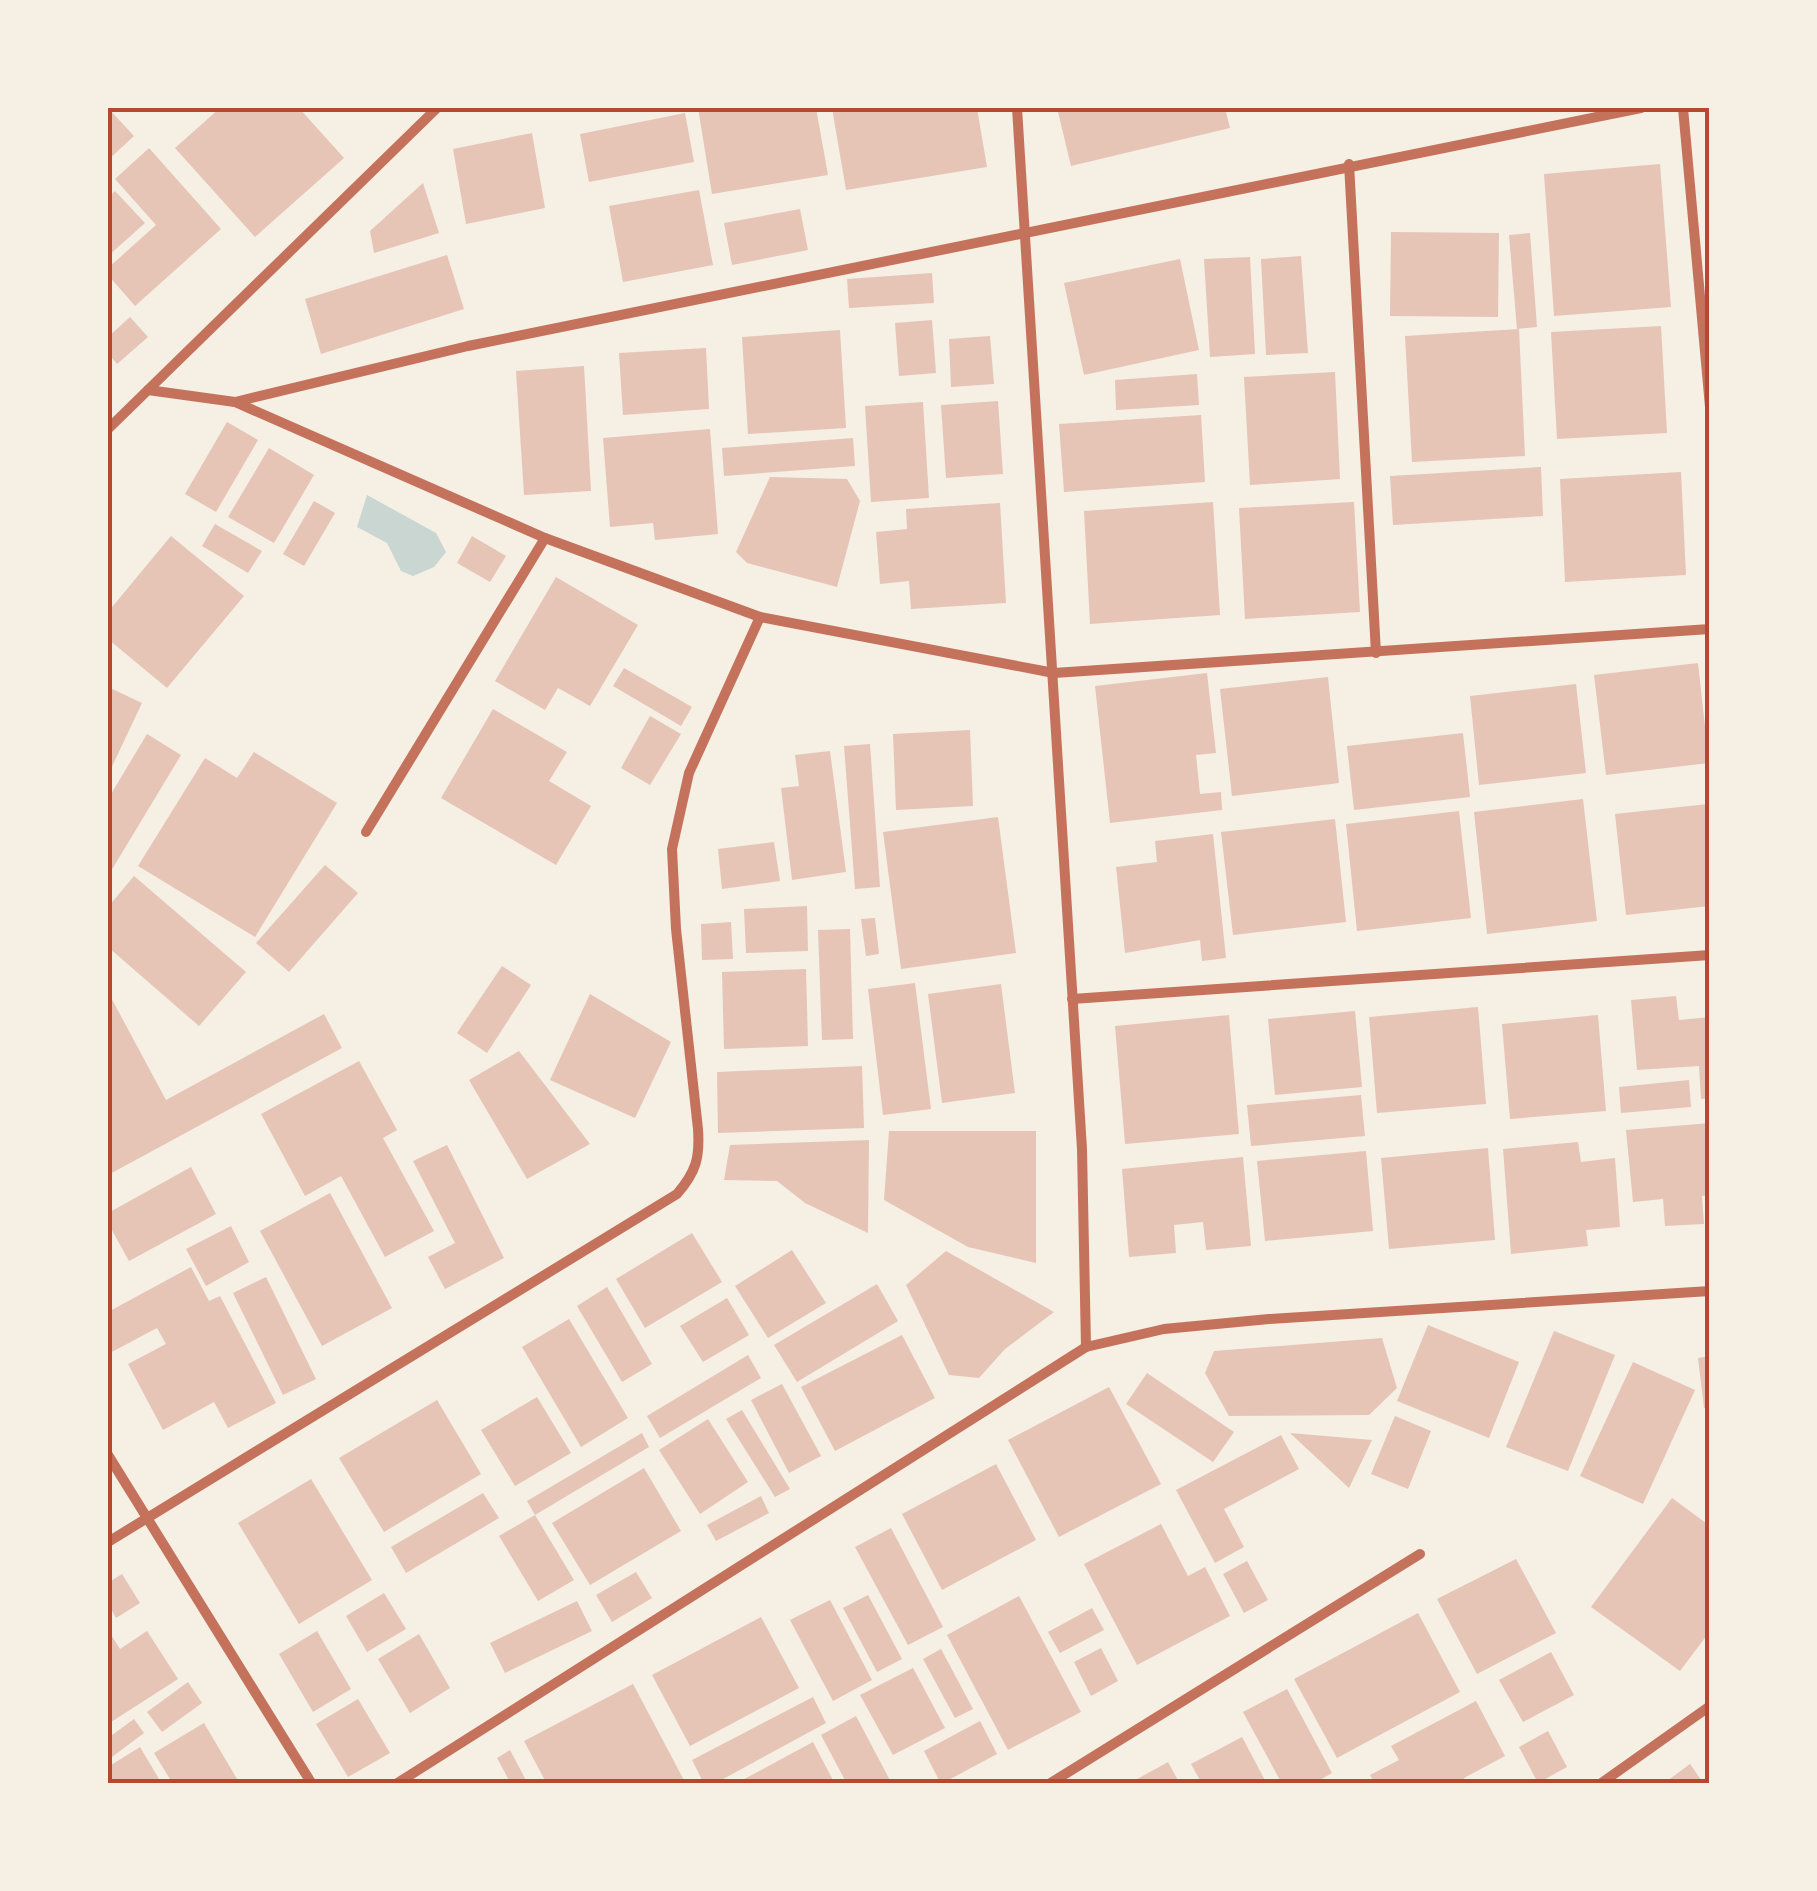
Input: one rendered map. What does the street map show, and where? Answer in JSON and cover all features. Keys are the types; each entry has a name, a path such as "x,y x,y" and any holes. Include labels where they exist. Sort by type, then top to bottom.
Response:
{"street":[{"path":"108,429 437,108"},
{"path":"1016,108 1082,1150 1086,1347"},
{"path":"235,402 468,346 1349,164 1641,108"},
{"path":"1683,108 1710,407"},
{"path":"1349,164 1376,652"},
{"path":"148,390 235,402 545,538 760,617 1054,673 1710,629"},
{"path":"366,832 545,538"},
{"path":"108,1542 676,1194 694,1176 700,1156 676,929 672,849 689,773 760,617"},
{"path":"1072,999 1710,955"},
{"path":"396,1784 1086,1347 1164,1330 1269,1319 1710,1291"},
{"path":"108,1455 312,1784"},
{"path":"1049,1784 1420,1554"},
{"path":"1600,1784 1710,1706"}],"shaded area":[{"path":"367,495 436,533 446,552 434,567 413,576 401,571 387,543 357,527"}],"building":[{"path":"108,108 134,136 108,160"},
{"path":"220,108 299,108 344,158 255,237 175,148"},
{"path":"698,108 816,108 828,175 712,194"},
{"path":"832,108 977,108 987,167 846,190"},
{"path":"1057,108 1225,108 1230,128 1071,166"},
{"path":"685,113 694,162 589,182 580,134"},
{"path":"532,133 545,208 466,224 453,149"},
{"path":"149,148 221,229 135,306 108,275 108,268 156,225 115,179"},
{"path":"1660,164 1671,307 1554,316 1544,174"},
{"path":"423,183 439,233 374,253 370,231"},
{"path":"699,190 713,265 623,282 609,206"},
{"path":"115,191 145,223 108,256 108,198"},
{"path":"800,209 808,250 732,265 724,223"},
{"path":"1391,232 1499,233 1498,317 1390,316"},
{"path":"1530,233 1537,327 1517,329 1509,235"},
{"path":"447,255 464,309 321,354 305,299"},
{"path":"1301,256 1308,353 1266,355 1261,259"},
{"path":"1250,257 1255,354 1210,357 1204,259"},
{"path":"1180,259 1199,350 1084,375 1064,283"},
{"path":"932,273 934,303 849,308 847,279"},
{"path":"130,317 148,337 117,364 108,353 108,337"},
{"path":"932,320 936,373 899,376 895,323"},
{"path":"1661,326 1667,433 1557,439 1551,332"},
{"path":"1519,329 1525,456 1412,462 1405,336"},
{"path":"840,330 846,428 748,434 742,337"},
{"path":"990,336 994,384 951,387 949,339"},
{"path":"706,348 709,409 623,415 619,353"},
{"path":"584,366 591,491 524,495 516,371"},
{"path":"1335,372 1340,479 1250,485 1244,377"},
{"path":"1197,374 1199,405 1116,410 1115,380"},
{"path":"998,401 1003,474 946,478 941,405"},
{"path":"923,402 929,498 871,502 865,406"},
{"path":"1201,415 1205,482 1064,492 1059,424"},
{"path":"227,422 258,440 216,512 185,494"},
{"path":"710,429 718,534 655,540 653,523 610,527 603,438"},
{"path":"853,438 855,466 724,476 722,448"},
{"path":"269,448 314,475 274,543 228,517"},
{"path":"1541,467 1543,516 1393,525 1390,476"},
{"path":"1681,472 1686,575 1565,582 1560,479"},
{"path":"770,477 847,479 860,501 837,587 747,563 736,552"},
{"path":"314,501 335,513 304,566 283,554"},
{"path":"1213,502 1220,615 1090,624 1084,511"},
{"path":"1354,502 1360,612 1245,619 1239,508"},
{"path":"1000,503 1006,603 911,609 909,581 880,584 876,532 907,529 906,509"},
{"path":"215,524 262,551 248,573 202,546"},
{"path":"171,536 244,596 167,688 108,639 108,612"},
{"path":"472,536 506,556 490,582 457,563"},
{"path":"556,577 638,625 590,706 558,688 545,710 495,681"},
{"path":"1698,663 1709,763 1606,775 1594,675"},
{"path":"624,668 692,707 681,726 613,686"},
{"path":"1207,673 1216,753 1196,755 1200,794 1221,792 1222,810 1110,823 1095,686"},
{"path":"1328,677 1339,783 1232,796 1220,689"},
{"path":"1576,684 1586,773 1479,785 1470,696"},
{"path":"108,687 142,703 108,775"},
{"path":"493,709 567,752 549,781 591,806 556,865 441,798"},
{"path":"650,716 681,734 650,785 621,768"},
{"path":"970,730 973,806 896,810 893,734"},
{"path":"1463,733 1470,797 1354,810 1347,746"},
{"path":"147,734 181,755 108,876 108,799"},
{"path":"870,744 880,887 855,889 844,746"},
{"path":"830,751 846,872 792,880 781,788 799,786 795,755"},
{"path":"254,752 337,803 255,937 138,866 205,758 237,778"},
{"path":"1583,799 1597,921 1487,934 1474,812"},
{"path":"1708,804 1710,906 1626,915 1615,814"},
{"path":"1459,811 1471,918 1357,931 1346,824"},
{"path":"998,817 1016,953 901,969 883,832"},
{"path":"1335,819 1346,922 1233,935 1221,832"},
{"path":"1213,834 1226,958 1202,961 1200,940 1125,953 1116,867 1157,862 1155,841"},
{"path":"774,842 780,881 722,889 718,849"},
{"path":"325,865 358,893 289,972 256,943"},
{"path":"134,876 246,972 199,1026 108,947 108,907"},
{"path":"807,906 808,951 746,953 744,909"},
{"path":"875,918 879,954 866,956 861,919"},
{"path":"731,922 733,959 702,960 701,924"},
{"path":"850,929 853,1039 822,1040 818,930"},
{"path":"502,966 531,985 487,1053 457,1033"},
{"path":"806,969 808,1046 724,1049 722,972"},
{"path":"915,983 931,1109 883,1115 868,989"},
{"path":"1001,984 1015,1093 942,1103 928,994"},
{"path":"108,992 166,1100 324,1014 342,1048 108,1175"},
{"path":"590,994 671,1042 635,1118 550,1080"},
{"path":"1676,996 1679,1020 1710,1017 1710,1098 1701,1099 1699,1066 1637,1070 1631,1000"},
{"path":"1478,1007 1486,1104 1377,1113 1369,1017"},
{"path":"1355,1011 1362,1087 1275,1095 1268,1019"},
{"path":"1229,1015 1239,1134 1125,1144 1115,1026"},
{"path":"1598,1015 1606,1111 1510,1119 1502,1024"},
{"path":"519,1051 590,1144 527,1179 469,1080"},
{"path":"359,1061 397,1130 383,1138 434,1231 385,1257 341,1176 305,1196 261,1114"},
{"path":"862,1066 864,1128 718,1133 717,1072"},
{"path":"1689,1080 1691,1107 1621,1113 1619,1087"},
{"path":"1361,1095 1365,1136 1251,1146 1247,1105"},
{"path":"1710,1123 1710,1195 1702,1196 1704,1224 1665,1226 1663,1199 1633,1202 1626,1130"},
{"path":"889,1131 1036,1131 1036,1263 968,1247 884,1200"},
{"path":"869,1140 868,1233 805,1203 777,1181 724,1180 730,1145"},
{"path":"1578,1142 1581,1162 1615,1158 1620,1227 1586,1230 1588,1246 1511,1254 1503,1149"},
{"path":"447,1145 504,1258 445,1289 428,1257 455,1243 413,1161"},
{"path":"1488,1148 1495,1240 1389,1249 1381,1158"},
{"path":"1366,1151 1373,1231 1265,1241 1257,1161"},
{"path":"1243,1157 1251,1246 1206,1250 1203,1222 1174,1225 1176,1253 1129,1257 1122,1169"},
{"path":"191,1167 216,1214 129,1261 108,1223 108,1213"},
{"path":"330,1193 392,1308 322,1346 260,1231"},
{"path":"231,1226 249,1262 206,1286 186,1249"},
{"path":"692,1233 722,1282 645,1328 616,1279"},
{"path":"792,1250 826,1303 768,1338 735,1286"},
{"path":"946,1251 1054,1312 1005,1349 979,1378 949,1375 906,1285"},
{"path":"191,1267 209,1301 220,1296 276,1403 228,1428 214,1402 163,1430 128,1364 166,1344 157,1328 108,1354 108,1312"},
{"path":"266,1277 316,1379 283,1395 233,1293"},
{"path":"877,1284 898,1321 797,1382 774,1345"},
{"path":"607,1287 652,1364 622,1382 577,1306"},
{"path":"727,1298 749,1335 703,1362 680,1326"},
{"path":"569,1319 628,1418 581,1447 522,1347"},
{"path":"1428,1325 1519,1362 1489,1438 1397,1401"},
{"path":"1554,1331 1615,1355 1568,1471 1506,1447"},
{"path":"902,1335 935,1398 835,1451 801,1387"},
{"path":"1382,1338 1397,1388 1369,1415 1229,1416 1205,1373 1214,1351"},
{"path":"748,1355 761,1378 660,1438 647,1416"},
{"path":"1710,1356 1710,1407 1704,1408 1698,1358"},
{"path":"1633,1362 1695,1390 1643,1504 1580,1476"},
{"path":"1147,1373 1234,1432 1213,1462 1126,1404"},
{"path":"782,1384 821,1456 789,1473 751,1400"},
{"path":"1109,1387 1161,1484 1059,1537 1008,1440"},
{"path":"537,1397 571,1453 515,1486 481,1430"},
{"path":"437,1400 481,1474 384,1532 339,1458"},
{"path":"742,1410 790,1489 775,1497 726,1419"},
{"path":"1395,1416 1431,1431 1408,1489 1371,1474"},
{"path":"708,1419 748,1482 700,1514 659,1450"},
{"path":"642,1433 649,1447 535,1515 527,1501"},
{"path":"1290,1433 1372,1440 1349,1488"},
{"path":"1281,1435 1299,1469 1224,1509 1244,1547 1215,1563 1176,1490"},
{"path":"996,1464 1036,1540 942,1590 902,1514"},
{"path":"644,1468 681,1531 590,1585 552,1523"},
{"path":"311,1479 372,1580 299,1624 238,1523"},
{"path":"483,1493 499,1518 406,1573 391,1547"},
{"path":"761,1496 769,1513 716,1541 707,1525"},
{"path":"1672,1498 1710,1526 1710,1631 1680,1671 1591,1607"},
{"path":"535,1515 574,1580 538,1601 499,1536"},
{"path":"1161,1524 1188,1576 1205,1567 1230,1616 1137,1665 1084,1564"},
{"path":"891,1528 943,1627 908,1645 855,1547"},
{"path":"1516,1559 1556,1633 1477,1674 1437,1599"},
{"path":"1247,1561 1268,1600 1244,1613 1223,1574"},
{"path":"636,1572 652,1598 612,1622 596,1595"},
{"path":"122,1574 140,1603 116,1618 108,1603 108,1583"},
{"path":"384,1593 406,1629 367,1652 346,1616"},
{"path":"868,1595 902,1659 877,1672 843,1608"},
{"path":"1019,1596 1081,1712 1008,1750 947,1635"},
{"path":"830,1600 872,1680 833,1701 790,1620"},
{"path":"577,1601 592,1631 505,1673 490,1643"},
{"path":"1092,1608 1104,1630 1060,1653 1048,1632"},
{"path":"1418,1613 1460,1692 1337,1758 1294,1679"},
{"path":"761,1617 799,1688 690,1746 652,1675"},
{"path":"108,1630 120,1649 147,1631 178,1679 108,1724"},
{"path":"317,1631 351,1689 313,1712 279,1654"},
{"path":"419,1634 450,1688 410,1713 378,1659"},
{"path":"1101,1648 1118,1681 1091,1696 1074,1662"},
{"path":"941,1649 973,1709 955,1718 923,1659"},
{"path":"1551,1652 1574,1695 1523,1722 1499,1680"},
{"path":"913,1668 945,1728 893,1755 860,1695"},
{"path":"188,1682 202,1703 162,1732 147,1712"},
{"path":"633,1684 686,1784 547,1784 524,1741"},
{"path":"1287,1689 1332,1773 1313,1784 1282,1784 1243,1712"},
{"path":"813,1697 826,1723 714,1784 704,1784 692,1760"},
{"path":"358,1699 390,1753 348,1777 316,1724"},
{"path":"1476,1701 1505,1756 1464,1778 1467,1784 1375,1784 1370,1775 1399,1760 1391,1746"},
{"path":"856,1716 892,1784 847,1784 821,1735"},
{"path":"134,1719 144,1733 108,1760 108,1738"},
{"path":"980,1721 997,1754 941,1784 924,1751"},
{"path":"204,1723 240,1784 173,1784 154,1753"},
{"path":"1548,1731 1567,1767 1538,1783 1519,1747"},
{"path":"1242,1737 1267,1784 1202,1784 1191,1764"},
{"path":"813,1742 835,1784 735,1784"},
{"path":"140,1747 162,1784 108,1784 108,1767"},
{"path":"510,1750 528,1784 511,1784 497,1758"},
{"path":"1168,1762 1180,1784 1128,1784"},
{"path":"1690,1764 1704,1784 1663,1784"}]}
